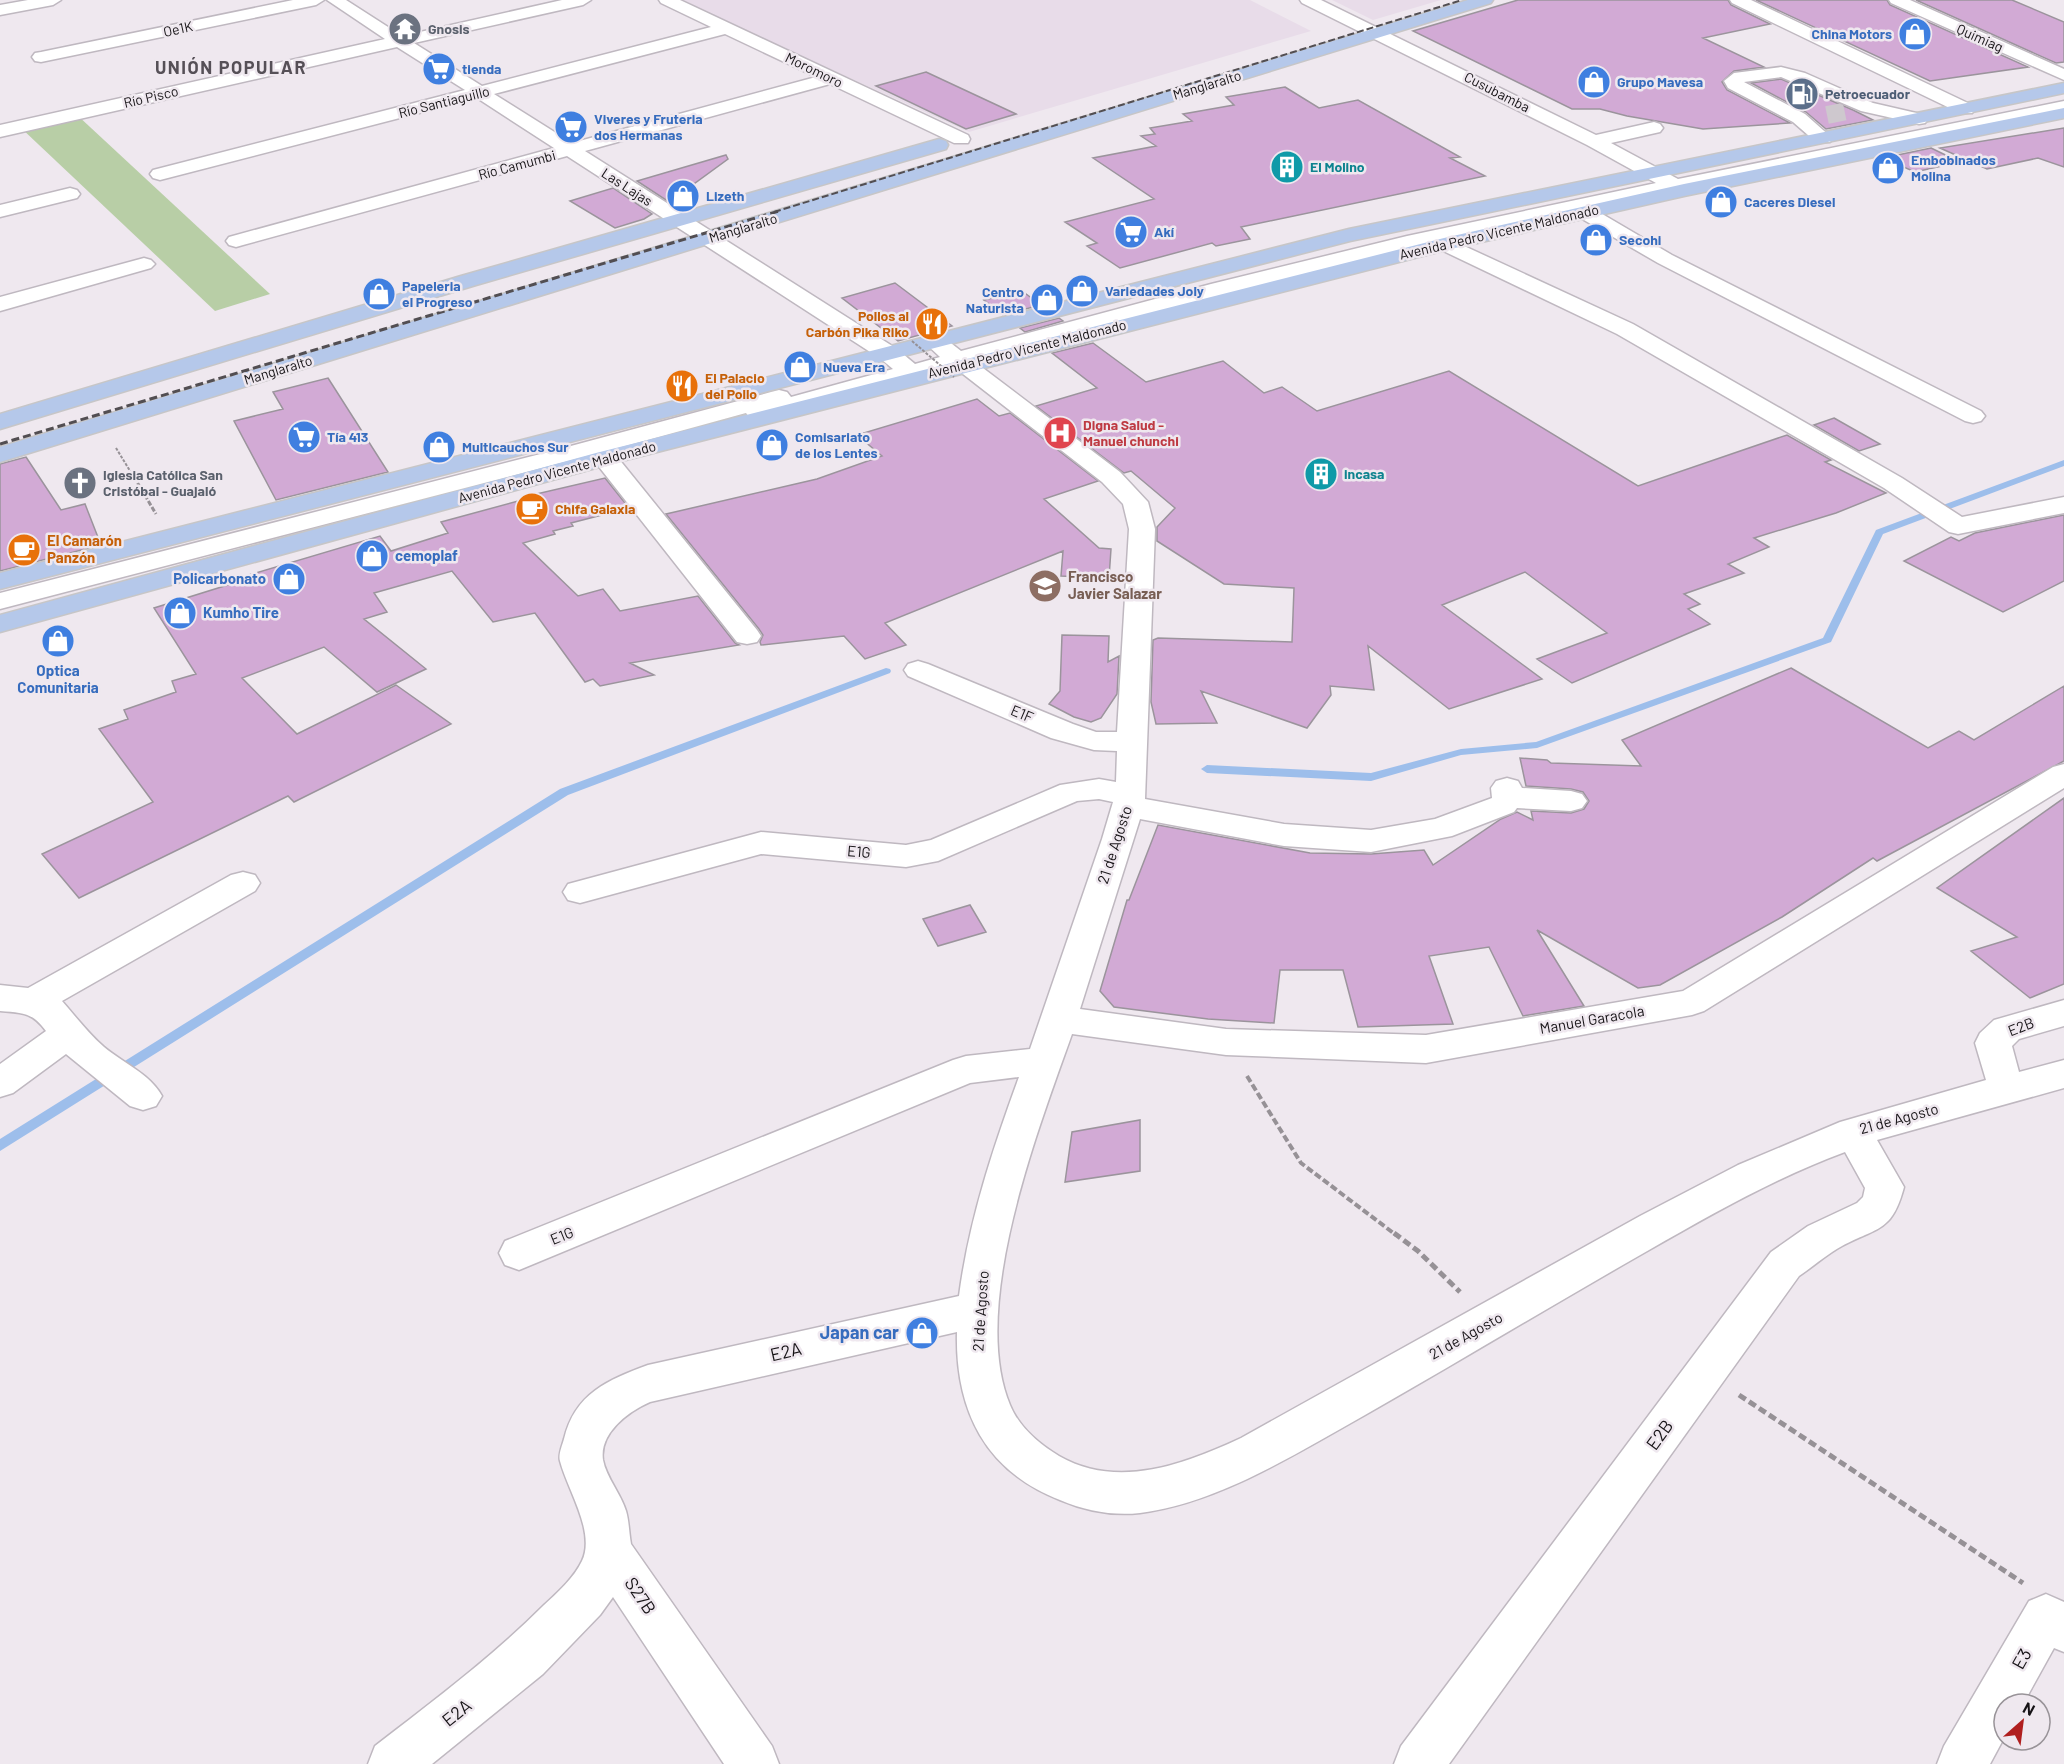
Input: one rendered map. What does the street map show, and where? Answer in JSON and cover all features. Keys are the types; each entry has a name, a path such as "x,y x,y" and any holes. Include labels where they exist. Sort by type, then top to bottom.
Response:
{"main road":[{"name":"Manglaralto","path":"1209,66 1432,0"},
{"name":"Manglaralto","path":"0,455 1485,0"},
{"name":"Avenida Pedro Vicente Maldonado","path":"945,356 1584,212 1667,181 1823,138 2064,88"},
{"name":"Manglaralto","path":"0,422 291,332 983,132"},
{"name":"Avenida Pedro Vicente Maldonado","path":"945,356 1349,236 1667,181"},
{"name":"Avenida Pedro Vicente Maldonado","path":"0,624 605,458 904,367"},
{"name":"Avenida Pedro Vicente Maldonado","path":"0,582 170,538 904,367"}],"street":[{"path":"0,10 53,0"},
{"name":"Oe1K","path":"41,57 316,0"},
{"name":"Las Lajas","path":"335,0 677,219 711,238 904,367"},
{"name":"Río Pisco","path":"0,131 583,0"},
{"name":"Moromoro","path":"667,0 961,139"},
{"name":"Cusubamba","path":"1308,0 1594,141 1667,181"},
{"path":"1738,0 1966,109"},
{"name":"Quimiag","path":"1897,0 2064,75"},
{"name":"Río Santiaguillo","path":"160,174 728,28"},
{"path":"1823,138 1801,120 1734,84 1733,81 1740,77 1781,72 1798,77 1860,108 1919,119"},
{"name":"Río Camumbi","path":"236,241 831,78"},
{"path":"0,601 945,356 1407,242 1667,181 2064,95"},
{"path":"1667,181 2062,113"},
{"path":"1801,120 1827,116"},
{"path":"1594,141 1654,128"},
{"path":"0,211 70,194"},
{"path":"1584,212 1665,259 1973,416"},
{"path":"1444,244 1625,329 1893,483 1958,526 2064,505"},
{"path":"0,304 144,264"},
{"name":"21 de Agosto","path":"945,356 1111,477 1135,502 1142,529 1129,800 1058,1019 1009,1160 993,1221 978,1309 977,1353 984,1393 993,1420 1010,1444 1037,1466 1064,1483 1111,1494 1137,1493 1163,1488 1203,1475 1256,1452 1491,1322 1639,1234 1758,1172 1853,1132 2064,1074"},
{"path":"0,617 179,571 904,367"},
{"path":"605,458 747,636"},
{"name":"E1F","path":"918,670 1062,731 1095,741 1131,742"},
{"name":"Manuel Garacola","path":"1058,1019 1226,1042 1426,1049 1692,1002 2064,774"},
{"name":"E1G","path":"580,891 762,843 906,856 938,850 1071,792 1099,789 1129,800 1284,835 1371,841 1441,829 1503,805 1508,793 1571,801"},
{"path":"16,999 243,884"},
{"path":"16,999 50,1010 80,1046 143,1096"},
{"name":"E2B","path":"2008,1089 1997,1062 1993,1042 2007,1029 2064,1013"},
{"path":"0,1083 80,1046"},
{"name":"E1G","path":"519,1253 966,1071 1042,1061"},
{"name":"E2B","path":"1419,1764 1785,1264 1827,1234 1860,1222 1881,1204 1885,1186 1853,1132"},
{"name":"E2A","path":"600,1411 622,1394 648,1384 978,1309"},
{"name":"S27B","path":"600,1411 587,1433 581,1459 603,1511 609,1551 754,1764"},
{"name":"E2A","path":"393,1764 526,1658 583,1599 601,1575 609,1551"},
{"name":"E3","path":"1962,1764 2045,1610"}],"path":[{"path":"102,424 170,538"},
{"path":"1226,1042 1301,1163 1418,1251 1491,1322"},
{"path":"1728,1388 2045,1610"}],"shaded area":[{"path":"683,0 1250,0 1311,31 969,132"},
{"path":"1332,0 1441,0 1373,20"}],"green space":[{"path":"76,114 270,294 215,311 20,127"}],"building":[{"path":"1518,0 1728,0 1731,5 1770,24 1703,38 1764,67 1734,71 1722,82 1727,90 1790,123 1703,129 1600,109 1572,109 1413,31"},
{"path":"1756,0 1887,0 1890,5 2028,67 1930,81"},
{"path":"1916,0 2012,0 2064,22 2064,62 2056,63"},
{"path":"926,72 1016,114 966,129 876,86"},
{"path":"1781,79 1873,120 1826,129 1806,112 1751,83"},
{"name":"El Molino","path":"1285,87 1319,108 1358,100 1460,157 1450,158 1485,176 1241,227 1250,239 1216,246 1212,243 1120,268 1087,246 1097,243 1065,222 1154,199 1093,158 1156,146 1141,136 1155,134 1150,128 1192,121 1183,114 1234,105 1226,97"},
{"path":"2064,128 2064,167 2038,158 1987,169 1940,148"},
{"path":"1931,148 1960,162 1915,172 1883,158"},
{"path":"726,155 728,159 669,202 637,181"},
{"path":"613,188 652,214 644,219 615,228 570,201"},
{"path":"895,283 952,326 898,341 842,298"},
{"path":"1022,291 1041,305 1003,315 984,300"},
{"path":"1059,318 1063,321 1025,332 1020,328"},
{"path":"1093,343 1146,382 1223,361 1264,393 1282,387 1317,411 1449,371 1638,486 1787,435 1831,460 1825,462 1886,493 1836,513 1754,538 1769,547 1728,564 1744,573 1684,594 1700,604 1688,609 1710,624 1572,683 1537,659 1607,633 1525,572 1442,605 1542,679 1449,709 1368,646 1374,690 1330,686 1331,695 1307,728 1201,691 1217,723 1156,724 1151,702 1153,640 1158,638 1292,642 1294,588 1224,584 1157,541 1157,527 1175,508 1131,471 1124,473 1036,406 1097,388 1052,353"},
{"name":"Tía 413","path":"328,378 388,472 276,500 234,421 283,409 273,392"},
{"path":"977,399 999,416 1010,413 1098,481 1044,499 1099,548 1111,549 1109,578 1061,576 1063,551 885,623 906,645 865,659 844,636 761,645 763,635 759,629 666,514 817,479 882,456 857,435"},
{"path":"1834,418 1880,444 1859,451 1814,425"},
{"path":"26,457 61,510 85,504 101,545 0,571 0,464"},
{"path":"605,478 629,508 571,523 573,526 553,531 555,534 523,543 578,596 603,589 620,611 698,596 739,645 630,663 654,675 600,686 593,679 585,682 535,613 493,622 452,571 374,593 387,612 364,619 426,669 377,692 324,647 242,678 297,734 396,685 451,724 294,802 288,796 79,898 42,854 153,802 99,729 128,719 124,710 176,692 172,681 196,674 154,608 234,583 232,580 380,536 391,551 448,533 441,522 533,497 532,495"},
{"path":"2064,515 2064,581 2003,612 1904,561 1951,537 1959,541 1975,533"},
{"path":"1062,635 1109,636 1108,662 1119,656 1117,694 1101,718 1091,722 1074,717 1049,704 1060,691"},
{"path":"1791,668 1928,748 1959,731 1974,740 2064,686 2064,761 1877,861 1873,858 1782,917 1660,985 1638,988 1537,930 1584,1006 1523,1016 1489,947 1429,956 1453,1024 1358,1027 1343,970 1280,970 1274,1023 1208,1019 1114,1007 1100,991 1127,900 1129,900 1158,825 1310,853 1371,854 1424,850 1433,865 1501,819 1517,812 1533,820 1531,811 1571,813 1584,809 1589,801 1583,792 1526,786 1520,758 1547,760 1551,763 1641,766 1622,740"},
{"path":"2064,798 2064,984 2030,998 1971,951 2017,937 1937,888"},
{"path":"970,905 986,932 938,946 923,919"},
{"path":"1140,1120 1140,1171 1065,1182 1072,1132"}],"waterway":[{"path":"1207,769 1371,777 1461,752 1537,745 1827,640 1879,532 2064,463"},
{"path":"0,1146 564,792 886,671"}],"tunnel":[{"path":"1827,115 1852,110"}],"railway":[{"path":"774,212 1462,0"},
{"path":"0,444 779,211"}],"place":[{"name":"Gnosis","path":"405,29"},
{"name":"China Motors","path":"1915,34"},
{"name":"tienda","path":"439,69"},
{"name":"Grupo Mavesa","path":"1594,82"},
{"name":"Petroecuador","path":"1802,94"},
{"name":"Viveres y Fruteria dos Hermanas","path":"571,127"},
{"name":"El Molino","path":"1287,167"},
{"name":"Embobinados Molina","path":"1888,168"},
{"name":"Lizeth","path":"683,196"},
{"name":"Caceres Diesel","path":"1721,202"},
{"name":"Akí","path":"1131,232"},
{"name":"Secohi","path":"1596,240"},
{"name":"Variedades Joly","path":"1082,291"},
{"name":"Papeleria el Progreso","path":"379,294"},
{"name":"Centro Naturista","path":"1047,300"},
{"name":"Pollos al Carbón Pika Riko","path":"932,324"},
{"name":"Nueva Era","path":"800,367"},
{"name":"El Palacio del Pollo","path":"682,386"},
{"name":"Digna Salud - Manuel chunchi","path":"1060,433"},
{"name":"Tía 413","path":"304,437"},
{"name":"Comisariato de los Lentes","path":"772,445"},
{"name":"Multicauchos Sur","path":"439,447"},
{"name":"incasa","path":"1321,474"},
{"name":"Iglesia Católica San Cristóbal - Guajaló","path":"80,483"},
{"name":"Chifa Galaxia","path":"532,509"},
{"name":"El Camarón Panzón","path":"24,550"},
{"name":"cemoplaf","path":"372,556"},
{"name":"Policarbonato","path":"289,579"},
{"name":"Francisco Javier Salazar","path":"1045,586"},
{"name":"Kumho Tire","path":"180,613"},
{"name":"Optica Comunitaria","path":"58,641"},
{"name":"Japan car","path":"922,1333"}],"district":[{"name":"UNIÓN POPULAR","path":"231,68"}]}
